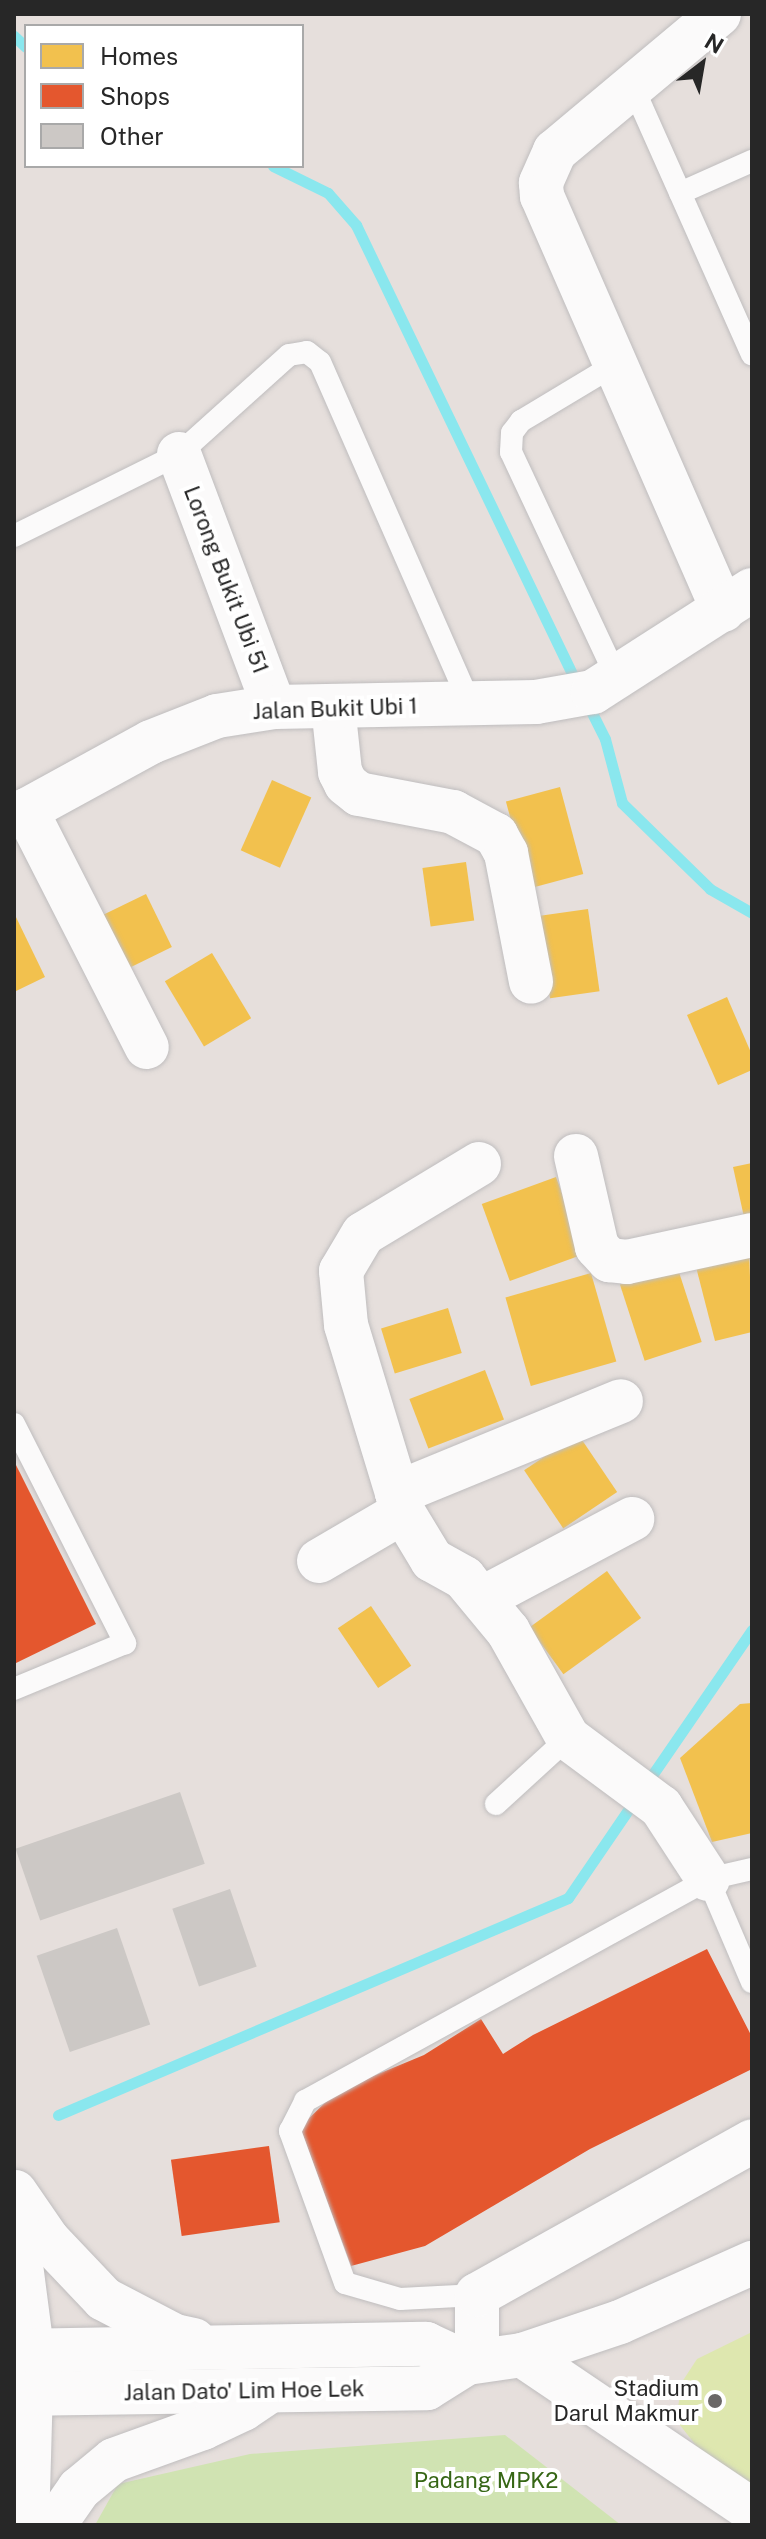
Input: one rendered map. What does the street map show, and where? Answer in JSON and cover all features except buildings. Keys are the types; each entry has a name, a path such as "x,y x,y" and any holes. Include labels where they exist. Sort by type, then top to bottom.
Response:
{"street":[{"path":"605,685 738,600 616,364 542,196 541,183 555,151 719,14"},
{"name":"Lorong Bukit Ubi 51","path":"179,454 274,707"},
{"name":"Jalan Bukit Ubi 1","path":"20,814 151,742 217,716 274,707 471,706 536,702 605,685"},
{"path":"333,706 340,772 359,794 453,812 496,835 506,853 531,982"},
{"path":"20,814 147,1047"},
{"path":"576,1156 597,1247 609,1260 627,1262 752,1235"},
{"path":"479,1164 363,1234 341,1271 346,1325 400,1502 432,1560 464,1578 508,1631 568,1738 661,1807 708,1879"},
{"path":"319,1561 400,1502 621,1401"},
{"path":"483,1598 632,1519"},
{"path":"472,2362 477,2295 752,2141"},
{"path":"14,2190 48,2240 104,2299 175,2336 237,2347"},
{"path":"14,2211 23,2350 22,2525"},
{"name":"Jalan Dato' Lim Hoe Lek","path":"24,2394 427,2388 472,2362 522,2355 620,2322 752,2263"},
{"name":"Jalan Dato' Lim Hoe Lek","path":"23,2350 426,2344 472,2362"},
{"path":"522,2355 747,2512"},
{"path":"54,2525 79,2489 114,2460 203,2428 243,2409 270,2390"}],"lane":[{"path":"632,85 752,355"},
{"path":"680,193 752,161"},
{"path":"14,536 179,454 289,355 307,352 320,362 471,706"},
{"path":"605,685 511,452 512,433 521,421 616,364"},
{"path":"14,1424 125,1643 14,1689"},
{"path":"496,1804 568,1738"},
{"path":"477,2295 400,2299 345,2283 290,2131 305,2101 708,1879 752,1869"},
{"path":"708,1879 752,1982"}],"green space":[{"name":"Stadium Darul Makmur","path":"752,2332 752,2484 705,2457 676,2420 682,2382 697,2359"},
{"name":"Padang MPK2","path":"505,2435 621,2525 95,2525 118,2484 250,2454"}],"waterway":[{"path":"14,36 24,45"},
{"path":"277,168 328,193 356,225 578,686"},
{"path":"586,701 605,739 622,803 710,889 752,913"},
{"path":"646,1784 752,1630"},
{"path":"58,2115 568,1898 628,1810"}],"place":[{"name":"Stadium Darul Makmur","path":"715,2401"}]}
